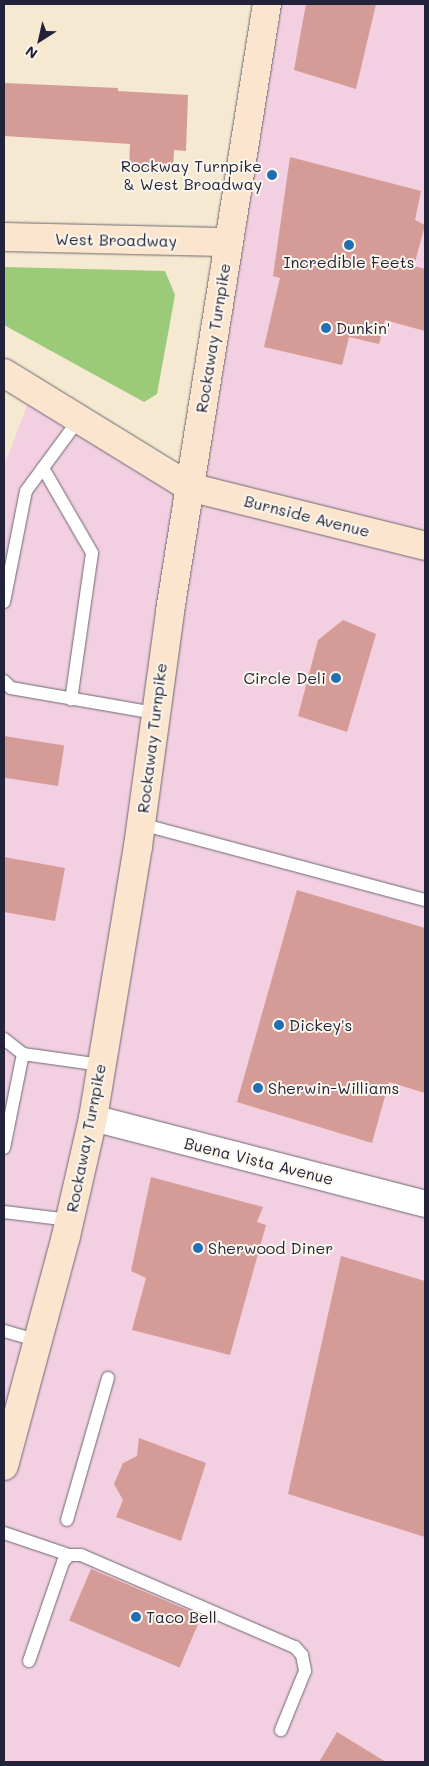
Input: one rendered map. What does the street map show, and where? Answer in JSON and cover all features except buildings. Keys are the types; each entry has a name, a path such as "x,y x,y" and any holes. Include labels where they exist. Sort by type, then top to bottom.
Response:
{"main road":[{"name":"Rockaway Turnpike","path":"4,1466 70,1220 92,1118 141,824 154,713 267,4"},
{"name":"West Broadway","path":"4,237 228,242"},
{"path":"4,373 189,487"},
{"name":"Burnside Avenue","path":"189,487 425,546"}],"street":[{"name":"Buena Vista Avenue","path":"92,1118 425,1204"}],"lane":[{"path":"4,602 26,491 79,419"},
{"path":"43,468 92,553 71,700"},
{"path":"4,681 11,688 154,713"},
{"path":"141,824 425,900"},
{"path":"4,1039 23,1054 100,1065"},
{"path":"4,1148 23,1054"},
{"path":"4,1212 70,1220"},
{"path":"4,1331 38,1341"},
{"path":"67,1520 108,1378"},
{"path":"4,1533 69,1555 81,1555 295,1647 302,1655 305,1671 281,1730"},
{"path":"29,1661 63,1562 69,1555"}],"shaded area":[{"path":"271,4 425,4 425,1762 4,1762 4,466 35,385 188,487"}],"green space":[{"path":"4,267 165,271 175,295 157,394 144,402 4,325"}],"place":[{"name":"Rockway Turnpike & West Broadway","path":"272,175"},
{"name":"Incredible Feets","path":"349,245"},
{"name":"Dunkin'","path":"326,328"},
{"name":"Circle Deli","path":"336,678"},
{"name":"Dickey's","path":"279,1025"},
{"name":"Sherwin-Williams","path":"258,1088"},
{"name":"Sherwood Diner","path":"198,1248"},
{"name":"Taco Bell","path":"136,1617"}]}
